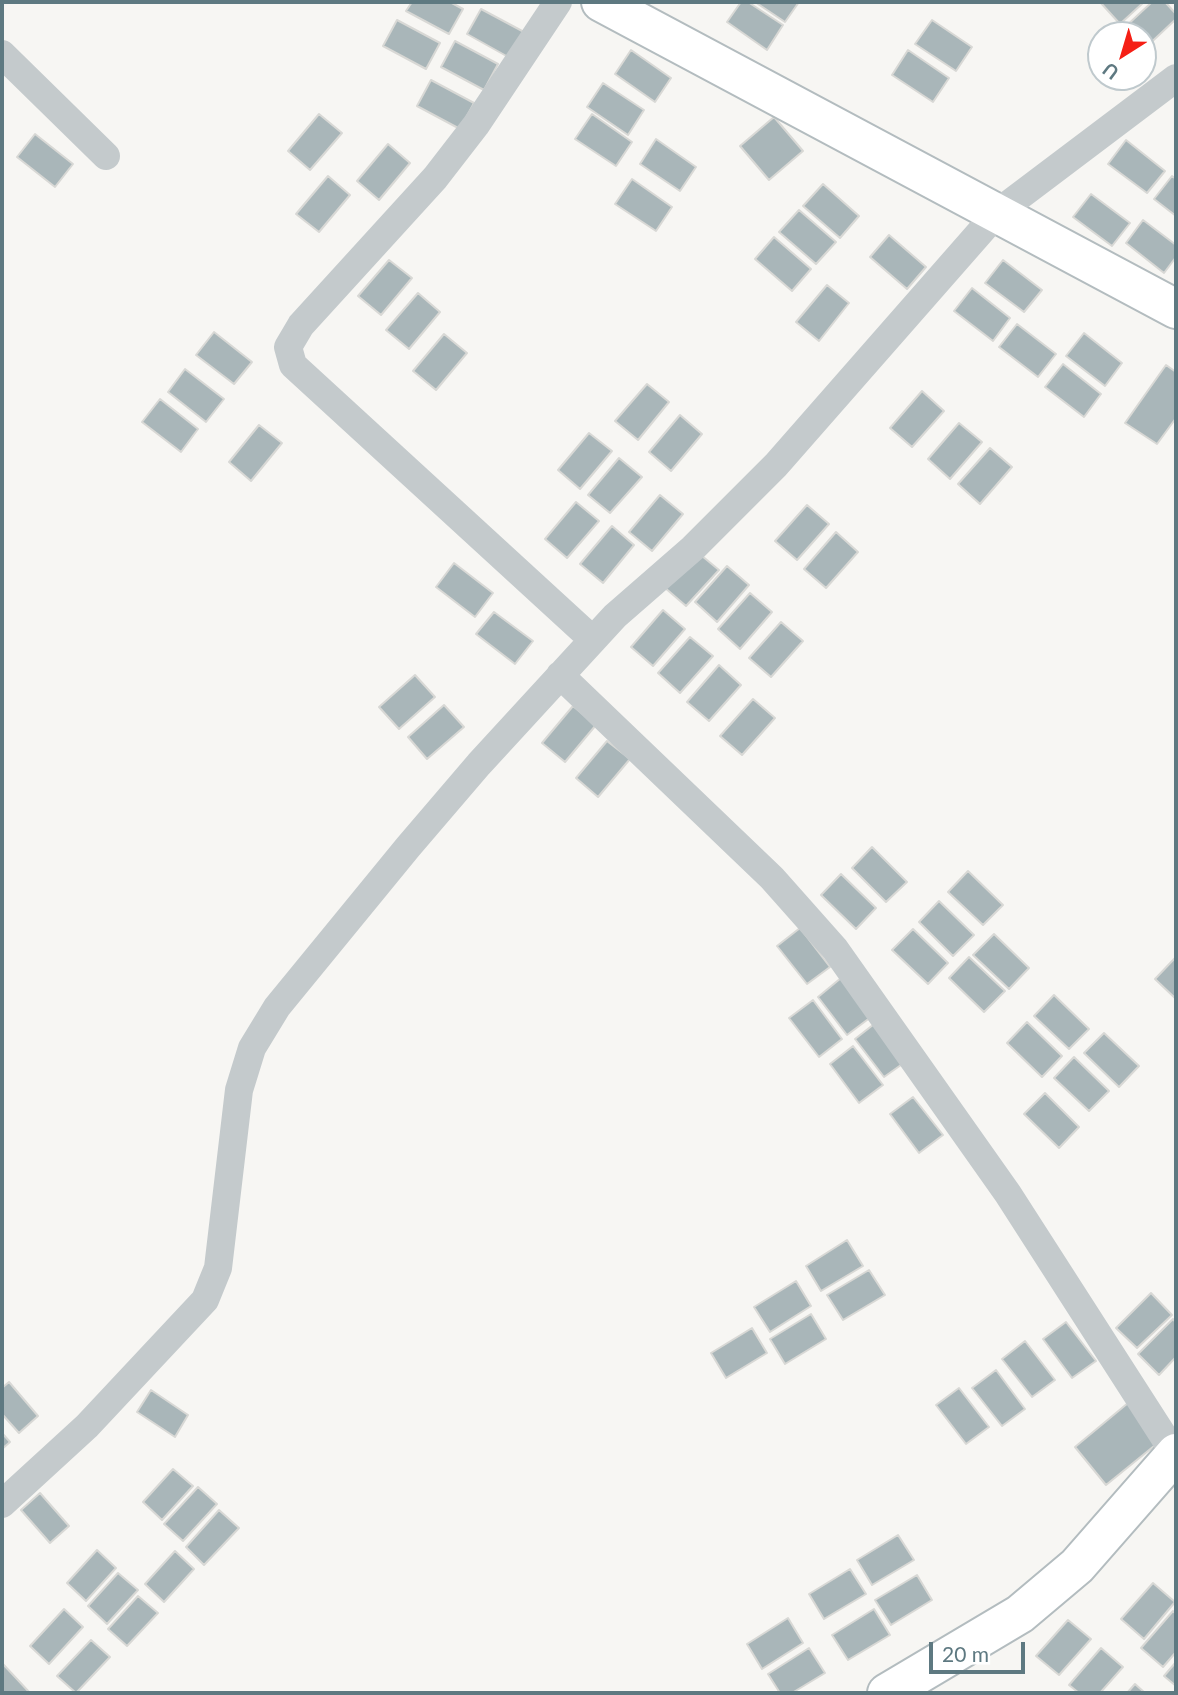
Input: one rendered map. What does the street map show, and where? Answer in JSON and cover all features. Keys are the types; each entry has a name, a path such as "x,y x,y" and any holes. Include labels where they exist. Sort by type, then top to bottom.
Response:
{"street":[{"path":"558,2 476,125 435,178 301,325 288,347 292,365 593,640"},
{"path":"601,2 1176,309"},
{"path":"2,54 106,156"},
{"path":"2,1504 87,1426 205,1300 218,1268 239,1090 252,1048 277,1007 408,847 615,616 693,548 776,465 997,214 1176,78"},
{"path":"560,675 772,878 835,949 1009,1194 1176,1453 1077,1566 1020,1614 887,1693"}],"building":[{"path":"412,2 450,2 463,9 449,34 406,11"},
{"path":"741,2 748,2 783,25 767,50 727,22"},
{"path":"755,2 799,2 785,22"},
{"path":"1100,2 1144,2 1123,21 1117,21"},
{"path":"1152,2 1165,2 1176,14 1176,19 1157,37 1157,21 1132,21"},
{"path":"481,9 524,32 510,58 467,34"},
{"path":"397,20 440,43 426,69 383,46"},
{"path":"932,20 972,47 956,71 915,44"},
{"path":"455,41 498,64 484,90 441,67"},
{"path":"631,50 671,78 655,102 615,74"},
{"path":"908,50 949,78 933,102 892,75"},
{"path":"431,80 474,103 460,129 417,106"},
{"path":"603,83 644,110 628,135 587,107"},
{"path":"319,114 342,133 310,170 288,151"},
{"path":"592,114 632,142 616,166 575,139"},
{"path":"774,117 803,151 769,180 740,146"},
{"path":"35,134 73,164 55,187 17,157"},
{"path":"656,139 696,167 680,191 640,164"},
{"path":"1126,140 1165,171 1147,193 1108,164"},
{"path":"388,144 410,163 379,200 357,181"},
{"path":"328,176 350,195 319,232 296,214"},
{"path":"1172,176 1176,179 1176,216 1154,199"},
{"path":"632,179 672,207 656,231 615,204"},
{"path":"823,184 859,216 840,238 803,206"},
{"path":"1091,194 1130,223 1112,246 1073,217"},
{"path":"799,210 836,242 816,264 779,232"},
{"path":"1143,220 1176,245 1176,257 1164,273 1126,243"},
{"path":"889,235 926,267 907,289 870,257"},
{"path":"774,237 811,269 792,291 755,259"},
{"path":"389,260 412,278 381,315 358,296"},
{"path":"1003,260 1042,290 1024,312 985,283"},
{"path":"827,285 849,303 819,341 796,322"},
{"path":"972,288 1010,318 993,341 954,311"},
{"path":"418,293 440,312 409,349 386,330"},
{"path":"1017,324 1056,354 1038,377 999,347"},
{"path":"214,332 252,362 234,384 196,355"},
{"path":"1084,333 1122,363 1105,386 1066,356"},
{"path":"444,334 467,353 436,390 413,371"},
{"path":"1063,364 1101,394 1084,417 1045,387"},
{"path":"1166,365 1176,372 1176,418 1157,444 1125,423"},
{"path":"185,369 224,399 206,422 168,392"},
{"path":"647,384 669,402 638,440 615,421"},
{"path":"922,391 944,411 912,447 890,428"},
{"path":"160,399 198,429 181,452 142,422"},
{"path":"680,415 702,434 671,471 649,452"},
{"path":"959,423 982,442 950,479 928,459"},
{"path":"259,425 282,443 251,481 229,462"},
{"path":"589,433 612,451 580,489 558,470"},
{"path":"990,448 1012,467 980,504 958,484"},
{"path":"619,458 642,477 610,513 588,495"},
{"path":"660,495 683,514 652,551 629,532"},
{"path":"576,502 599,521 567,558 545,539"},
{"path":"807,505 829,524 797,560 775,541"},
{"path":"612,526 634,545 603,583 580,564"},
{"path":"836,532 858,552 826,588 804,569"},
{"path":"696,551 719,570 686,606 664,587"},
{"path":"454,563 493,593 475,617 436,587"},
{"path":"727,566 749,585 717,622 695,602"},
{"path":"750,593 772,612 740,649 718,629"},
{"path":"663,610 685,629 653,666 631,647"},
{"path":"494,612 533,641 515,664 476,634"},
{"path":"781,622 803,641 771,677 749,658"},
{"path":"690,637 713,656 680,693 658,673"},
{"path":"719,665 741,685 709,721 687,702"},
{"path":"415,675 435,697 399,729 379,707"},
{"path":"753,699 775,718 742,755 720,736"},
{"path":"444,705 464,727 427,759 408,737"},
{"path":"573,706 596,725 565,762 542,743"},
{"path":"607,741 630,759 598,797 576,778"},
{"path":"872,847 907,882 886,902 852,868"},
{"path":"968,871 1003,905 983,925 948,892"},
{"path":"841,874 876,908 856,929 821,895"},
{"path":"939,901 974,935 953,956 919,922"},
{"path":"800,928 830,967 807,984 777,946"},
{"path":"913,929 948,963 928,984 892,950"},
{"path":"994,934 1029,968 1009,989 973,955"},
{"path":"969,957 1005,991 984,1012 949,978"},
{"path":"1176,959 1176,999 1155,979"},
{"path":"841,978 871,1017 847,1035 818,997"},
{"path":"1054,995 1089,1029 1069,1049 1034,1016"},
{"path":"813,1000 842,1039 819,1057 789,1018"},
{"path":"878,1021 908,1060 884,1077 855,1039"},
{"path":"1027,1022 1062,1056 1042,1077 1007,1043"},
{"path":"1104,1033 1139,1066 1119,1087 1084,1053"},
{"path":"853,1046 883,1085 859,1103 830,1064"},
{"path":"1074,1057 1109,1091 1089,1111 1054,1078"},
{"path":"1045,1093 1079,1127 1059,1148 1024,1114"},
{"path":"913,1097 943,1135 919,1153 890,1114"},
{"path":"847,1240 863,1266 821,1291 806,1266"},
{"path":"869,1270 885,1295 843,1320 827,1295"},
{"path":"796,1281 811,1306 770,1332 754,1307"},
{"path":"1151,1293 1172,1315 1137,1348 1116,1328"},
{"path":"811,1314 826,1339 785,1364 770,1339"},
{"path":"1173,1319 1176,1323 1176,1357 1159,1375 1138,1354"},
{"path":"1066,1322 1096,1361 1072,1378 1043,1339"},
{"path":"752,1328 767,1353 726,1378 711,1353"},
{"path":"1025,1341 1055,1380 1032,1397 1002,1359"},
{"path":"996,1370 1025,1409 1002,1426 972,1388"},
{"path":"9,1382 38,1416 19,1433 2,1414 2,1388"},
{"path":"959,1388 989,1427 966,1444 936,1405"},
{"path":"151,1390 188,1415 175,1437 137,1412"},
{"path":"1128,1403 1159,1442 1106,1485 1075,1447"},
{"path":"2,1433 10,1442 2,1449"},
{"path":"173,1469 193,1486 162,1520 143,1502"},
{"path":"198,1487 217,1504 183,1541 164,1524"},
{"path":"40,1493 69,1526 50,1543 21,1510"},
{"path":"219,1510 239,1528 204,1565 186,1547"},
{"path":"898,1535 914,1560 872,1585 857,1560"},
{"path":"97,1550 116,1568 86,1601 67,1583"},
{"path":"175,1551 194,1569 164,1602 145,1584"},
{"path":"850,1569 866,1594 824,1619 809,1594"},
{"path":"118,1573 138,1590 107,1624 88,1606"},
{"path":"917,1575 932,1600 891,1625 875,1600"},
{"path":"1153,1583 1175,1602 1144,1639 1121,1619"},
{"path":"138,1596 158,1613 127,1646 108,1629"},
{"path":"64,1609 83,1627 49,1664 30,1646"},
{"path":"874,1609 890,1635 848,1660 832,1635"},
{"path":"1173,1611 1176,1614 1176,1652 1163,1667 1141,1648"},
{"path":"788,1618 803,1643 762,1669 747,1644"},
{"path":"1068,1620 1091,1639 1059,1675 1036,1656"},
{"path":"91,1640 110,1657 76,1693 57,1676"},
{"path":"809,1648 825,1673 792,1693 780,1693 768,1674"},
{"path":"1101,1648 1123,1667 1100,1693 1079,1693 1069,1685"},
{"path":"1176,1662 1176,1686 1164,1676"},
{"path":"2,1663 30,1693 2,1693"},
{"path":"1135,1684 1145,1693 1127,1693"}]}
